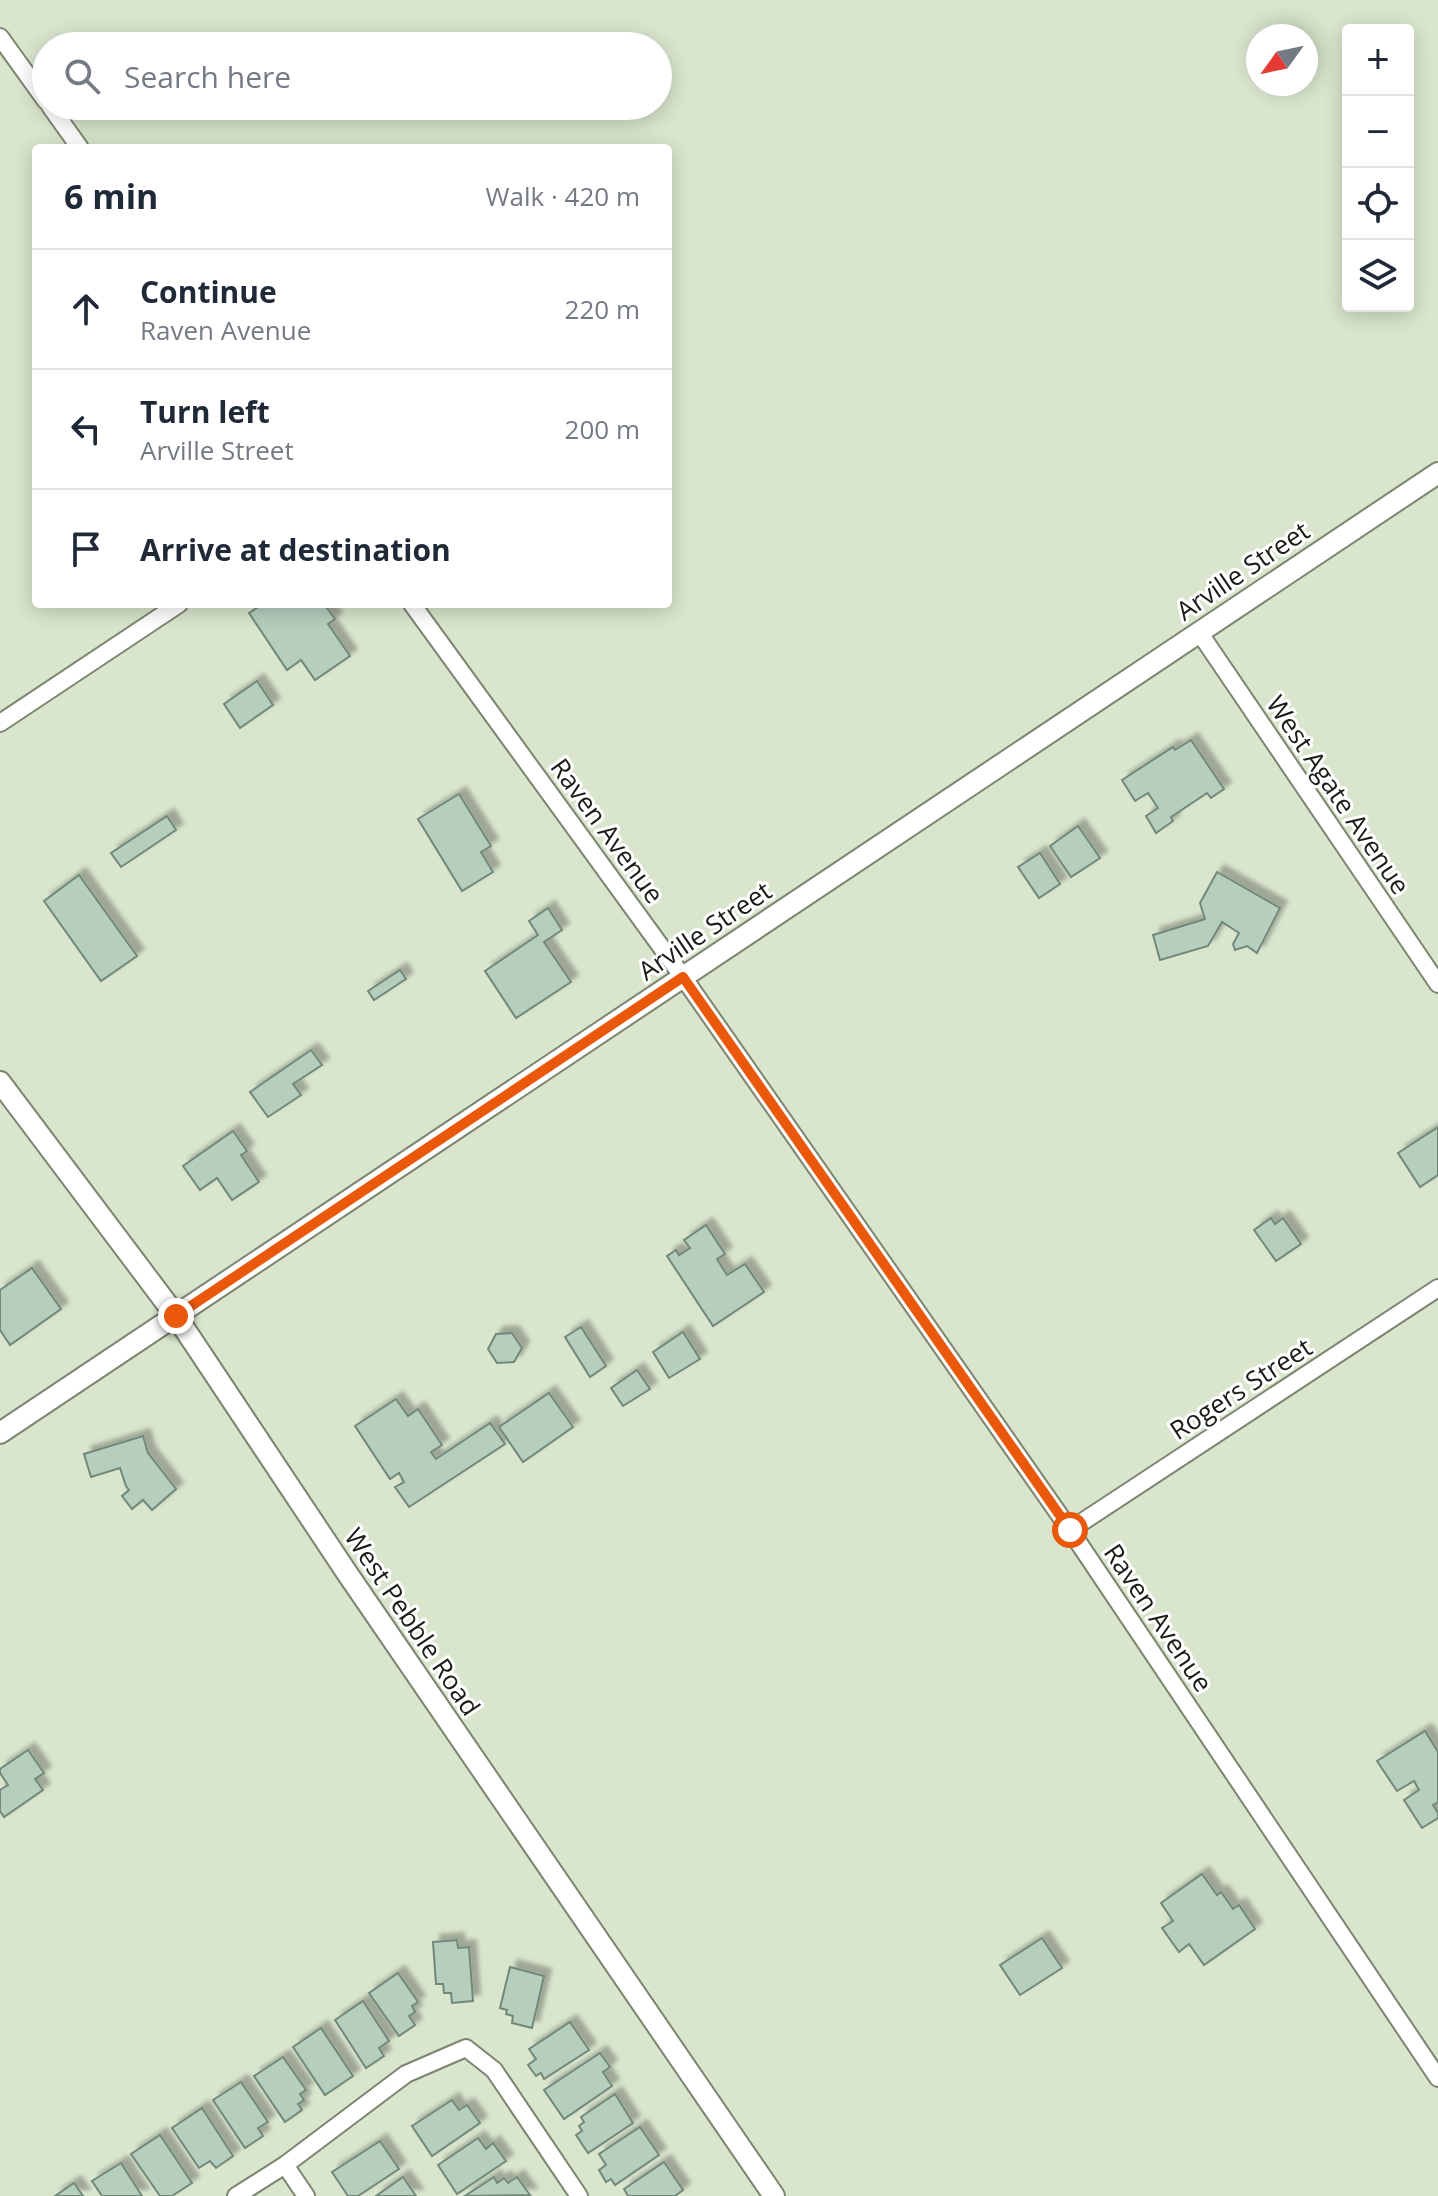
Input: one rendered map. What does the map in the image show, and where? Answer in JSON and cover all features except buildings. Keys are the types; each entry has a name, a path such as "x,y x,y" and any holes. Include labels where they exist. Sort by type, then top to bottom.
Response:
{"street":[{"path":"0,37 32,82"},
{"path":"60,120 77,144"},
{"name":"Arville Street","path":"0,1433 1438,473"},
{"path":"0,723 173,608"},
{"name":"Raven Avenue","path":"415,608 683,977 1070,1530 1435,2066"},
{"name":"West Agate Avenue","path":"1199,632 1438,984"},
{"name":"West Pebble Road","path":"0,1082 176,1316 355,1586 774,2196"},
{"name":"Rogers Street","path":"1070,1530 1438,1288"},
{"path":"236,2196 285,2165 406,2074 466,2048 494,2070 579,2196"},
{"path":"285,2165 306,2196"}],"route":[{"path":"176,1316 683,977 1070,1530"}]}
